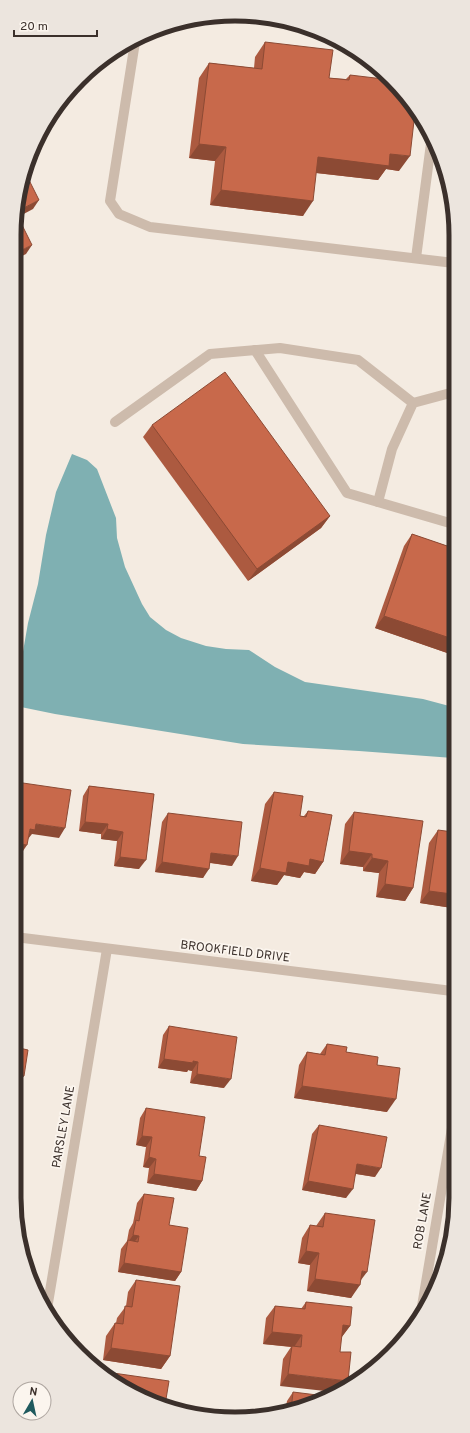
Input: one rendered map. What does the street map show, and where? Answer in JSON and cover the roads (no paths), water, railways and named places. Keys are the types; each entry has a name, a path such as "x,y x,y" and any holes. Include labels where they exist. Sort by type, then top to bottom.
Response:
{"street":[{"path":"134,46 110,201 119,214 150,227 449,262"},
{"path":"416,258 430,148"},
{"path":"116,422 210,354 280,348 358,360 413,402"},
{"path":"256,350 347,493 449,523"},
{"path":"413,402 449,393"},
{"path":"378,502 392,449 413,402"},
{"name":"BROOKFIELD DRIVE","path":"21,938 449,991"},
{"name":"PARSLEY LANE","path":"48,1302 107,949"},
{"name":"ROB LANE","path":"423,1300 449,1146"}],"water":[{"path":"72,454 87,460 97,469 116,518 117,538 125,567 142,604 150,617 166,630 181,638 206,646 249,650 275,667 305,682 423,699 449,706 449,758 243,744 55,714 21,707 21,663 56,492"}]}
